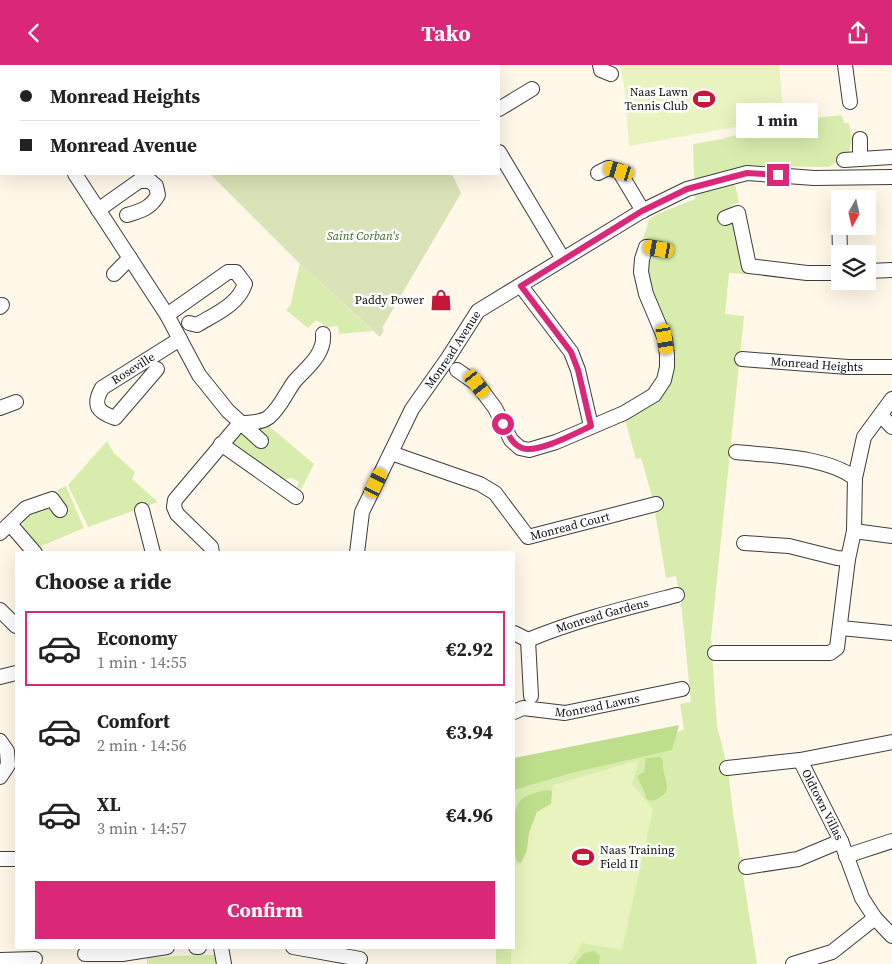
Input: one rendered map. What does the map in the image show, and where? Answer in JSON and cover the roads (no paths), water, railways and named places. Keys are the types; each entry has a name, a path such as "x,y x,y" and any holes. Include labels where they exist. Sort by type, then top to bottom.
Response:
{"street":[{"path":"845,65 850,103"},
{"path":"500,108 532,89"},
{"path":"860,139 860,159"},
{"path":"500,154 563,259"},
{"path":"844,160 892,157"},
{"path":"598,173 608,168 619,171 642,211"},
{"name":"Monread Avenue","path":"356,551 362,512 412,409 478,311 642,211 687,189 747,173 814,178 892,177"},
{"path":"76,175 167,315 198,375 240,423 261,441"},
{"path":"98,210 139,181 150,181 156,186 158,195 153,204 142,211 127,215"},
{"path":"725,218 738,213 749,266 807,273 831,273"},
{"path":"457,370 477,384 495,408 511,440 520,448 529,450 556,442 624,413 654,395 664,380 667,367 665,339 646,293 642,272 642,259 646,247 659,249"},
{"path":"114,274 130,258"},
{"path":"876,271 892,270"},
{"path":"167,315 228,272 236,272 245,284 237,300 197,325 190,323"},
{"path":"521,286 571,352 578,370 591,426"},
{"path":"240,423 252,424 268,418 278,408 294,382 315,361 324,341 323,334"},
{"name":"Roseville","path":"157,369 115,418 103,414 97,405 97,396 102,388 180,339"},
{"name":"Monread Heights","path":"742,359 848,367 892,367"},
{"path":"715,653 830,653 837,648 848,559 854,531 855,478 864,437 892,399"},
{"path":"0,407 16,402"},
{"path":"881,415 892,427"},
{"path":"212,551 211,547 177,514 174,507 176,500 240,423"},
{"path":"222,444 296,497"},
{"path":"736,451 814,461 846,471 855,478"},
{"name":"Monread Court","path":"391,453 480,485 495,493 528,537 656,504"},
{"path":"33,551 5,528 26,508 52,499 60,510"},
{"path":"142,511 152,551"},
{"path":"854,531 892,536"},
{"path":"744,543 789,545 837,558 848,559"},
{"name":"Monread Gardens","path":"528,640 556,628 676,595"},
{"path":"0,610 15,625"},
{"path":"841,627 892,633"},
{"path":"515,634 528,640 531,696"},
{"path":"0,677 15,673"},
{"name":"Monread Lawns","path":"515,712 523,708 565,713 682,689"},
{"path":"0,741 7,751 12,764 0,777"},
{"path":"727,768 800,760 892,742"},
{"name":"Oldtown Villas","path":"746,867 798,859 841,841 800,760"},
{"path":"841,841 862,898 892,936"},
{"path":"846,856 892,841"},
{"path":"0,859 15,859"},
{"path":"793,964 832,952 876,918"},
{"path":"85,954 122,954 154,949"},
{"path":"221,949 224,964"},
{"path":"306,949 360,957"},
{"path":"0,960 35,959"}],"place":[{"name":"Naas Lawn Tennis Club","path":"704,99"},
{"name":"Paddy Power","path":"441,300"},
{"name":"Naas Training Field II","path":"583,857"}],"park label":[{"name":"Saint Corban's","path":"363,236"}]}
